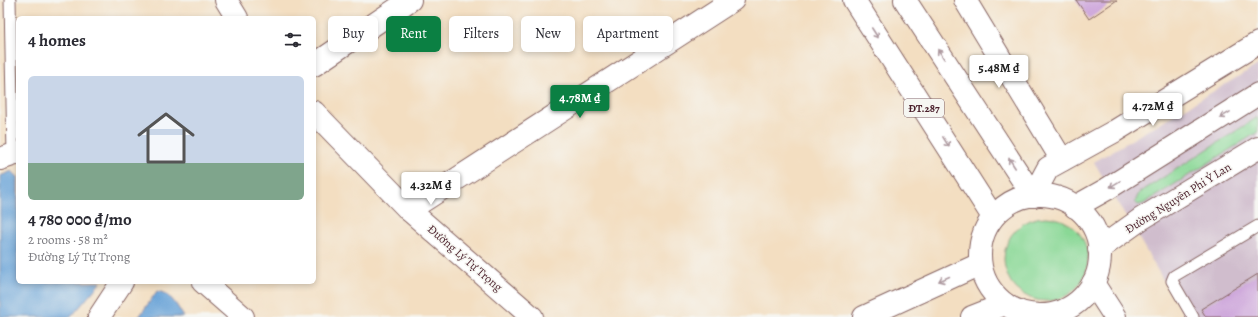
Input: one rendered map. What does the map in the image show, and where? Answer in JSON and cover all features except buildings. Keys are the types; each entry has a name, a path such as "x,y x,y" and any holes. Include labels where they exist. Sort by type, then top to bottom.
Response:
{"main road":[{"path":"226,0 236,16"},
{"path":"316,64 410,0"},
{"path":"409,210 733,0"},
{"name":"ĐT.287","path":"854,0 993,216"},
{"path":"905,0 1033,196"},
{"path":"964,0 1062,160"},
{"path":"1033,196 1048,168 1114,131 1258,43"},
{"path":"1075,207 1108,189 1258,94"},
{"name":"Đường Lý Tự Trọng","path":"316,114 409,210 532,317"},
{"name":"Đường Nguyên Phi Ỷ Lan","path":"1100,249 1141,219 1258,148"},
{"path":"1045,195 1061,199 1075,207 1091,224 1100,249 1099,263 1093,282 1080,299 1062,314 1030,314 1017,311 1005,304 992,292 987,284 980,264 981,240 993,216 1013,201 1033,196 1045,195"},
{"path":"864,317 980,264"},
{"path":"1093,282 1115,317"},
{"path":"99,317 121,284"},
{"path":"205,284 243,317"},
{"path":"972,317 1005,304"}],"lane":[{"path":"10,0 10,156"},
{"path":"1193,317 1172,281 1174,276 1258,226"}],"shaded area":[{"path":"1258,65 1258,317 1185,317 1094,162"}],"green space":[{"path":"1258,117 1258,132 1143,204 1138,205 1135,202 1139,193"},
{"path":"1046,217 1054,218 1069,224 1081,236 1087,251 1087,267 1081,282 1069,294 1054,300 1046,301 1038,300 1023,294 1011,282 1005,267 1004,259 1005,251 1011,236 1023,224 1038,218"}],"water":[{"path":"12,171 16,175 16,284 99,284 71,317 0,317 0,176"},
{"path":"157,291 170,297 184,317 139,317"}]}
